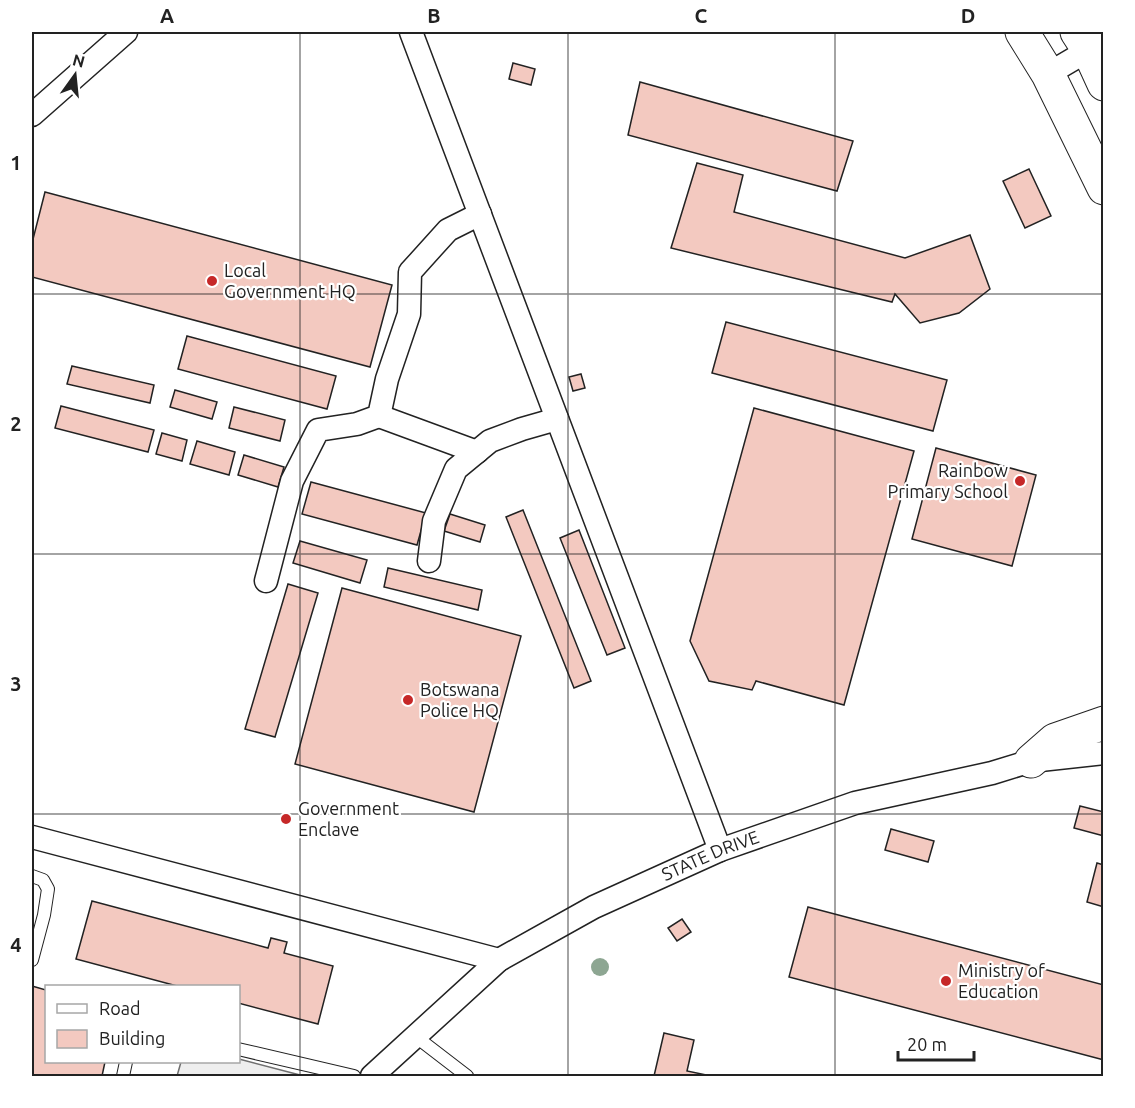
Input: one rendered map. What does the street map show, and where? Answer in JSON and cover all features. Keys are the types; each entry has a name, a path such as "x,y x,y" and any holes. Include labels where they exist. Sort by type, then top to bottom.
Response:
{"main road":[{"path":"1022,32 1048,74 1104,188"},
{"path":"1090,40 1104,84"},
{"path":"1031,761 1056,740 1104,723"}],"street":[{"path":"32,115 126,32"},
{"path":"411,32 720,850"},
{"path":"1048,74 1090,40"},
{"path":"379,416 387,379 409,314 410,272 448,230 480,214"},
{"path":"266,581 292,481 318,430 357,424 379,416 477,452"},
{"path":"429,561 434,521 456,469 490,441 557,419"},
{"name":"STATE DRIVE","path":"372,1077 499,960 594,907 720,850 855,803 1031,761 1104,753"},
{"path":"32,837 499,960"}],"lane":[{"path":"32,876 43,880 48,889 44,915 32,960"},
{"path":"415,1036 467,1077"},
{"path":"240,1049 354,1077"}],"shaded area":[{"path":"240,1059 300,1075 298,1076 177,1076 181,1063 240,1063"}],"building":[{"path":"513,63 535,69 531,85 509,79"},
{"path":"640,82 853,141 837,191 628,135"},
{"path":"697,163 743,175 734,212 905,258 970,235 990,289 959,313 920,323 895,294 892,302 671,248"},
{"path":"1029,169 1051,216 1025,228 1003,181"},
{"name":"Local Government HQ","path":"45,192 392,285 370,367 32,277 32,243"},
{"path":"726,322 947,380 933,431 712,373"},
{"path":"187,336 336,376 327,409 178,369"},
{"path":"72,366 154,385 150,403 67,384"},
{"path":"581,374 585,388 573,391 569,377"},
{"path":"175,390 217,402 212,419 170,407"},
{"path":"61,406 154,430 148,452 55,428"},
{"path":"234,407 285,420 280,441 229,428"},
{"path":"754,408 914,451 844,705 756,681 752,690 709,681 690,641"},
{"path":"162,433 187,440 182,461 156,454"},
{"path":"197,441 235,452 229,475 190,464"},
{"path":"936,448 1036,475 1012,566 912,539"},
{"path":"244,455 284,467 278,487 238,475"},
{"path":"311,482 426,513 417,545 302,514"},
{"path":"523,510 591,681 574,688 506,517"},
{"path":"450,514 485,525 480,542 444,531"},
{"path":"579,530 625,648 607,655 560,538"},
{"path":"300,541 367,560 360,583 293,563"},
{"path":"388,568 482,590 478,610 384,587"},
{"path":"288,584 318,593 275,737 245,729"},
{"name":"Botswana Police HQ","path":"342,588 521,636 474,812 295,764"},
{"path":"1080,806 1104,812 1104,836 1074,828"},
{"path":"891,829 934,841 928,862 885,850"},
{"path":"1097,863 1104,865 1104,907 1087,902"},
{"path":"92,901 268,948 271,938 287,942 284,953 333,966 318,1024 240,1004 240,985 173,985 76,959"},
{"name":"Ministry of Education","path":"808,907 1104,985 1104,1060 789,977"},
{"path":"682,919 691,932 677,941 668,928"},
{"path":"32,986 45,990 45,1063 105,1063 102,1076 32,1076"},
{"path":"664,1033 694,1040 687,1071 711,1076 654,1076"}],"place":[{"name":"Local Government HQ","path":"212,281"},
{"name":"Rainbow Primary School","path":"1020,481"},
{"name":"Botswana Police HQ","path":"408,700"},
{"name":"Government Enclave","path":"286,819"},
{"name":"Ministry of Education","path":"946,981"}]}
